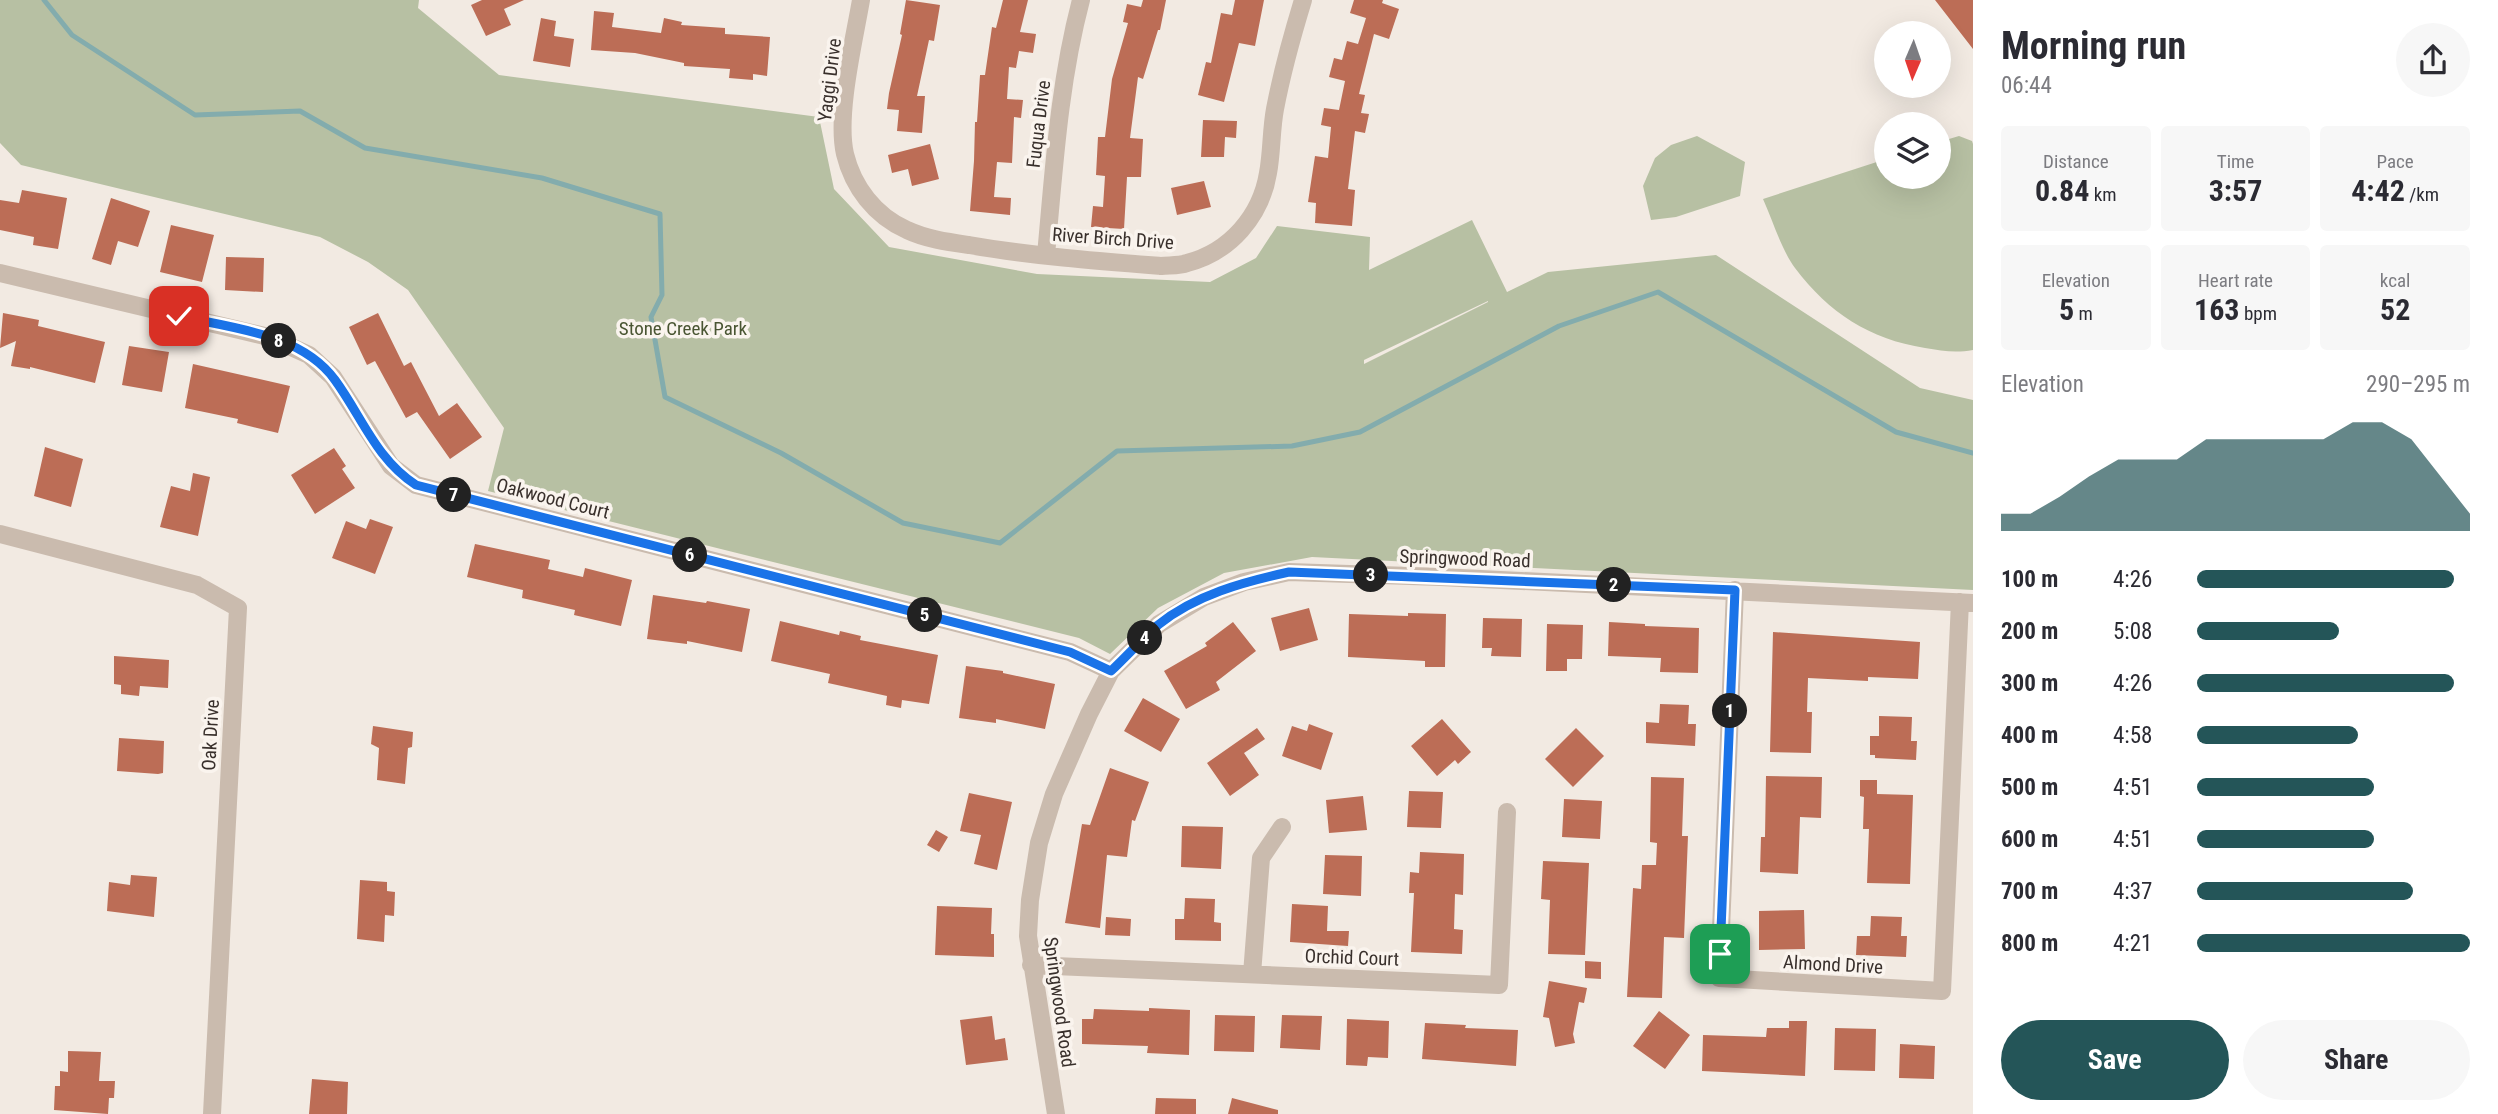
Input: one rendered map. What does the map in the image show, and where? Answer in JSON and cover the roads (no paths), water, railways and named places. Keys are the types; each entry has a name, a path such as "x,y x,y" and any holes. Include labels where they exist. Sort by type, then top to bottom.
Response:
{"street":[{"name":"Yaggi Drive","path":"848,164 843,136 847,82 861,0"},
{"name":"Fuqua Drive","path":"1046,255 1056,135 1071,39 1081,0"},
{"name":"River Birch Drive","path":"848,164 859,191 868,201 905,230 932,239 1046,255 1161,265 1186,264 1211,254 1237,236 1248,223 1268,175 1275,111 1303,0"},
{"name":"Oakwood Court","path":"0,274 268,337 293,346 309,355 333,377 391,466 416,485 1070,652 1111,671"},
{"name":"Oak Drive","path":"0,534 197,585 238,608 212,1114"},
{"name":"Springwood Road","path":"1056,1114 1028,936 1030,900 1039,844 1054,794 1111,671 1160,624 1204,597 1244,582 1289,572 1966,602"},
{"name":"Almond Drive","path":"1735,590 1719,978 1942,991 1966,602"},
{"name":"Orchid Court","path":"1031,965 1499,985 1507,812"},
{"path":"1252,974 1261,858 1282,827"}],"waterway":[{"path":"44,0 72,35 195,115 300,111 365,148 542,178 660,214 662,295 651,317 665,397 781,453 903,523 1000,543 1117,451 1292,446 1360,432 1559,326 1658,292 1896,432 1973,453"}],"park label":[{"name":"Stone Creek Park","path":"683,328"}]}
